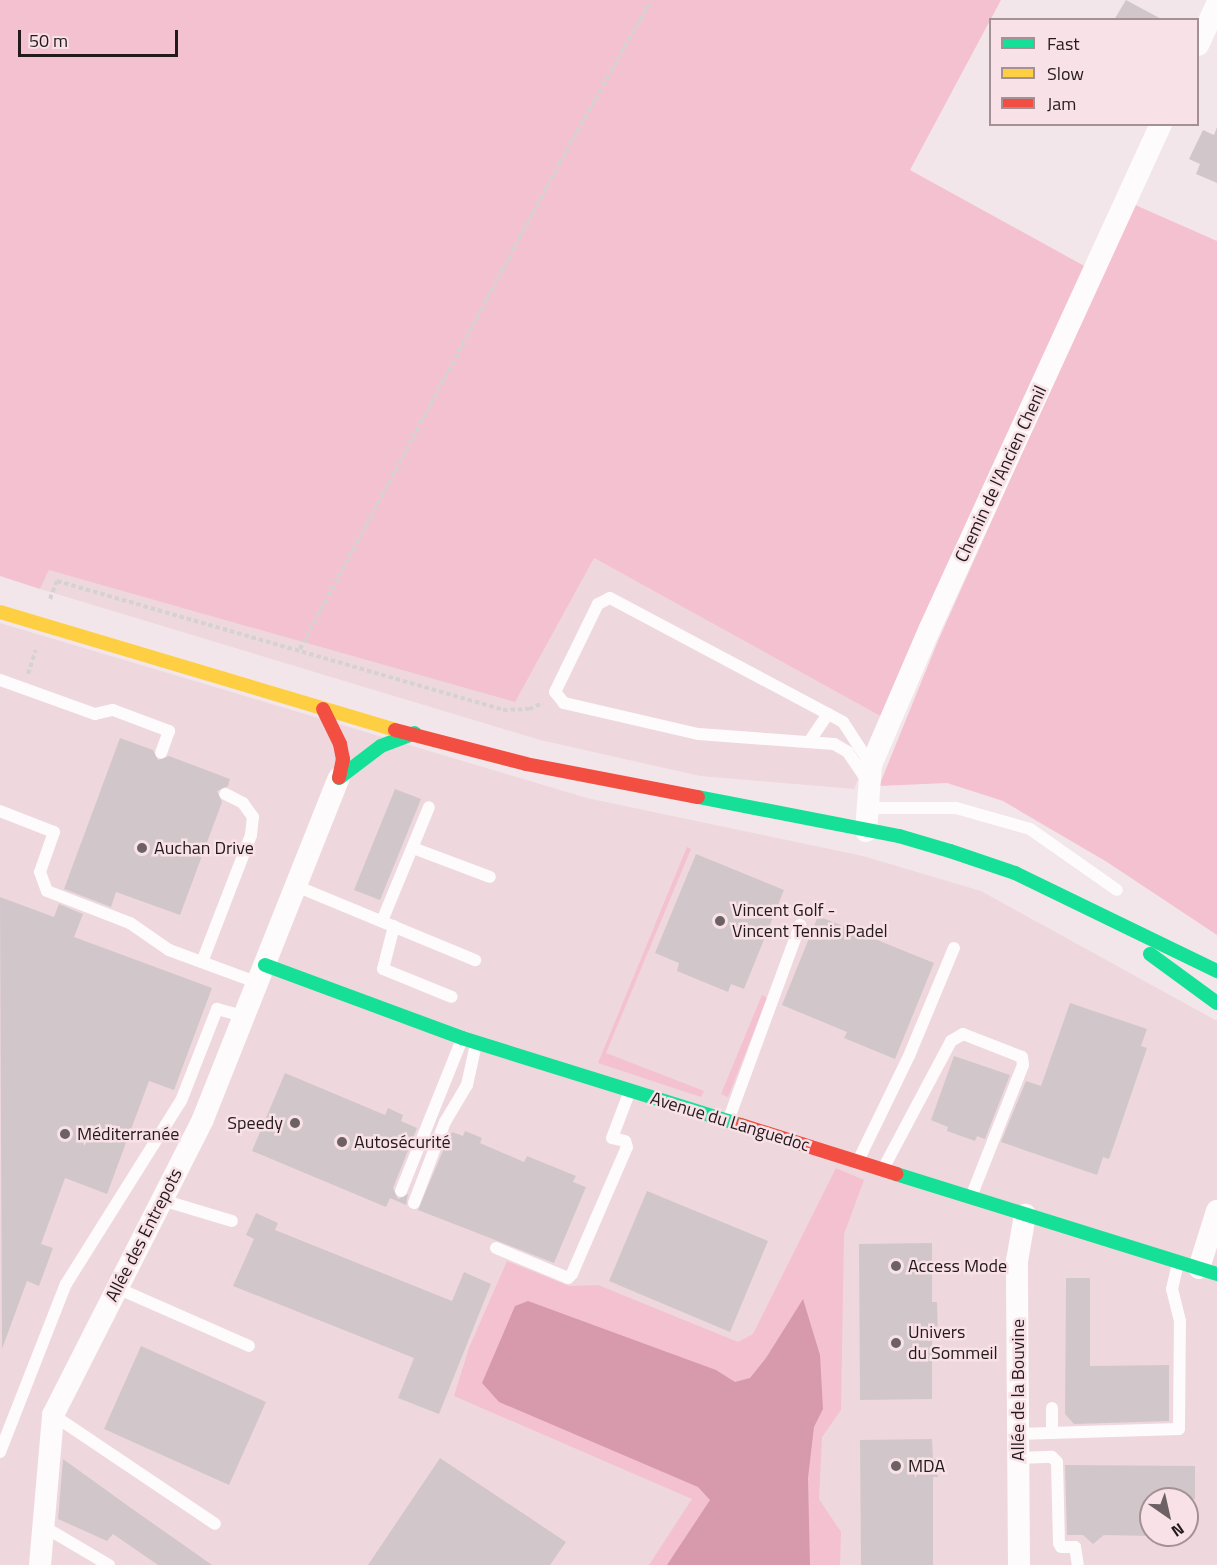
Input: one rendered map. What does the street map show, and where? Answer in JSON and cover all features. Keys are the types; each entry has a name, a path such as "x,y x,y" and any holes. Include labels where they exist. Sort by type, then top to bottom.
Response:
{"street":[{"path":"1199,41 1217,4"},
{"name":"Chemin de l'Ancien Chenil","path":"866,831 870,774 930,628 1160,126"},
{"path":"0,612 378,726 415,733 588,779 866,831 950,851 1014,873 1103,918 1147,935 1217,971"},
{"path":"324,709 336,732 341,769"},
{"path":"392,713 395,728"},
{"path":"341,769 358,739 378,726"},
{"path":"341,769 372,751 415,733"},
{"name":"Allée des Entrepots","path":"40,1565 41,1525 52,1415 203,1119 341,769"},
{"path":"1103,918 1217,1003"},
{"name":"Avenue du Languedoc","path":"261,974 1198,1268"},
{"path":"1198,1268 1217,1211"},
{"name":"Allée de la Bouvine","path":"1019,1565 1017,1261 1025,1215"}],"lane":[{"path":"610,598 846,725 870,774 844,748 809,742 698,734 564,703 556,696 598,604 610,598"},
{"path":"0,680 95,714 113,710 169,731 161,753"},
{"path":"809,742 828,714"},
{"path":"202,962 251,835 253,817 243,802 225,794"},
{"path":"382,921 429,807"},
{"path":"867,808 956,808 1030,829 1117,890"},
{"path":"0,811 54,832 40,872 47,891 130,923 169,950 202,962 261,974"},
{"path":"413,848 490,877"},
{"path":"296,886 475,960"},
{"path":"728,1121 800,925"},
{"path":"394,926 383,969 453,997"},
{"path":"858,1162 909,1056 954,948"},
{"path":"0,1452 66,1284 181,1101 217,1009 244,1016"},
{"path":"882,1170 951,1041 963,1034 1022,1058 1023,1065 971,1198"},
{"path":"401,1191 462,1038"},
{"path":"414,1203 445,1122 467,1084 476,1042"},
{"path":"495,1248 568,1278 572,1275 627,1147 625,1142 612,1138 630,1091"},
{"path":"162,1200 232,1221"},
{"path":"1018,1434 1179,1429 1180,1321 1172,1289 1198,1268"},
{"path":"117,1288 249,1346"},
{"path":"1052,1408 1052,1433"},
{"path":"52,1415 215,1524"},
{"path":"1018,1458 1052,1457 1057,1462 1059,1543 1061,1547 1075,1547 1078,1565"},
{"path":"41,1525 109,1565"}],"path":[{"path":"300,649 559,164 651,0"},
{"path":"20,687 28,676 57,581 300,649 503,710 529,710 556,696"}],"shaded area":[{"path":"0,0 1001,0 991,18 989,18 989,22 910,170 1088,268 884,718 594,558 515,702 49,570 40,589 0,576"},
{"path":"1133,204 1217,241 1217,935 1107,862 1003,801 947,783 879,786 938,641"},
{"path":"594,558 884,718 854,789 700,776 540,740 40,589 49,570"},
{"path":"0,623 587,798 863,856 981,891 1217,1021 1217,1565 0,1565"},
{"path":"687,847 691,849 606,1053 704,1091 701,1097 598,1063"},
{"path":"762,995 767,998 728,1097 721,1094"},
{"path":"836,1168 864,1180 844,1234 841,1410 822,1437 819,1499 841,1532 840,1565 801,1565 721,1495 675,1565 649,1565 692,1499 454,1396 469,1348 507,1261 569,1286 598,1285 738,1342 753,1334"},
{"path":"803,1299 820,1355 823,1409 814,1427 808,1478 810,1565 667,1565 710,1500 698,1487 499,1402 482,1383 515,1306 528,1301 716,1370 735,1382 750,1378 766,1358"}],"building":[{"path":"1126,0 1159,18 1115,18"},
{"path":"1217,127 1217,183 1196,174 1200,164 1189,159 1203,130 1214,135"},
{"name":"Auchan Drive","path":"120,738 153,750 158,760 169,756 230,779 228,786 217,791 222,802 180,915 116,892 111,907 64,889"},
{"path":"395,789 421,799 380,900 354,890"},
{"name":"Vincent Golf - Vincent Tennis Padel","path":"696,854 784,890 744,989 731,984 728,992 677,971 679,963 655,953"},
{"name":"Méditerranée","path":"0,897 54,917 59,904 83,914 74,937 212,988 174,1090 149,1081 107,1194 65,1178 41,1244 53,1248 39,1286 27,1281 2,1349"},
{"path":"818,916 934,963 895,1059 844,1038 847,1032 782,1005"},
{"path":"1070,1003 1147,1029 1141,1046 1147,1048 1120,1127 1109,1159 1103,1157 1097,1175 1001,1142 1026,1081 1041,1086"},
{"path":"954,1056 1010,1075 985,1139 977,1136 975,1141 947,1131 948,1127 931,1120"},
{"path":"285,1073 385,1115 388,1108 403,1115 401,1121 417,1128 393,1188 398,1199 408,1194 406,1205 390,1198 386,1207 252,1151"},
{"path":"465,1131 482,1138 480,1143 524,1162 527,1156 576,1176 573,1182 586,1187 554,1263 418,1210 452,1132 463,1136"},
{"path":"647,1191 768,1241 730,1332 609,1281"},
{"path":"256,1213 278,1223 275,1230 452,1301 464,1272 491,1284 439,1414 398,1398 414,1358 233,1286 254,1239 246,1235"},
{"path":"932,1243 932,1302 937,1302 938,1340 932,1340 932,1399 860,1400 859,1244"},
{"path":"1066,1278 1090,1278 1090,1366 1169,1365 1169,1421 1074,1424 1065,1414"},
{"path":"141,1346 266,1402 229,1485 104,1429"},
{"path":"932,1439 933,1459 938,1459 938,1477 933,1477 933,1565 861,1565 860,1440"},
{"path":"440,1458 566,1542 550,1565 368,1565"},
{"path":"63,1459 212,1565 158,1565 113,1534 107,1541 58,1519"},
{"path":"1065,1465 1195,1466 1195,1487 1139,1487 1139,1536 1104,1535 1093,1544 1083,1535 1067,1535"}],"traffic: fast":[{"path":"339,778 381,746 415,733"},
{"path":"698,797 899,836 950,851 1015,873 1217,971"},
{"path":"1150,954 1217,1003"},
{"path":"265,965 462,1038 741,1125"},
{"path":"896,1174 1217,1274"}],"traffic: slow":[{"path":"0,612 395,730"}],"traffic: jam":[{"path":"323,709 340,744 343,759 339,778"},
{"path":"395,730 526,764 698,797"},
{"path":"741,1125 896,1174"}],"place":[{"name":"Auchan Drive","path":"142,848"},
{"name":"Vincent Golf - Vincent Tennis Padel","path":"720,921"},
{"name":"Speedy","path":"295,1123"},
{"name":"Méditerranée","path":"65,1134"},
{"name":"Autosécurité","path":"342,1142"},
{"name":"Access Mode","path":"896,1266"},
{"name":"Univers du Sommeil","path":"896,1343"},
{"name":"MDA","path":"896,1466"}]}
